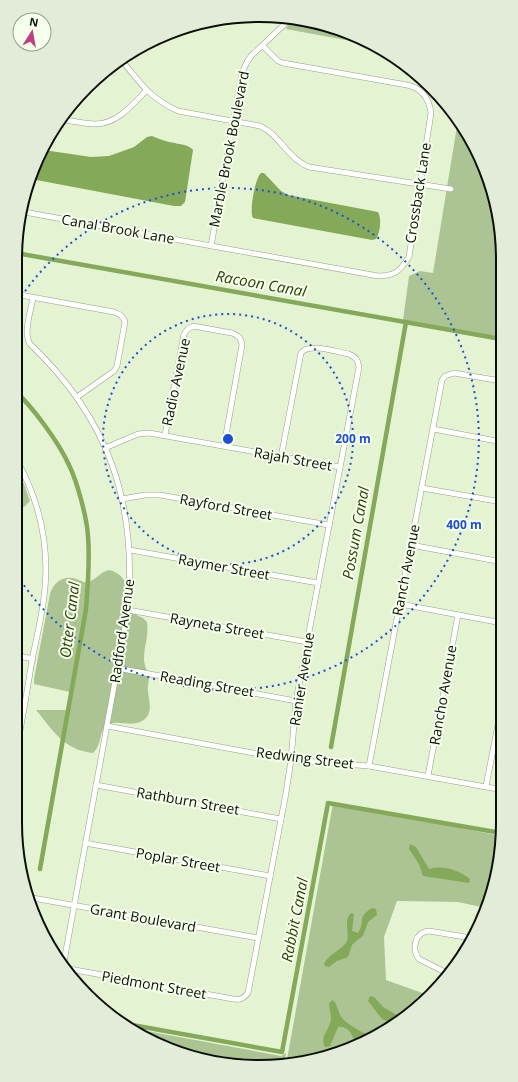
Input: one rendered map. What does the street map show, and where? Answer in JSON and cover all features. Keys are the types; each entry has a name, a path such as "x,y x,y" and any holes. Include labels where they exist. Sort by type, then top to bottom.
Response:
{"street":[{"name":"Marble Brook Boulevard","path":"211,246 244,67 251,56 285,24"},
{"name":"Crossback Lane","path":"211,246 378,276 386,276 403,267 409,258 431,112 430,104 426,97 415,86 284,63 278,61 263,46"},
{"path":"124,64 146,91 161,102 178,111 266,128 299,162 308,167 451,189"},
{"path":"67,120 96,124 111,121 121,115 146,91"},
{"name":"Canal Brook Lane","path":"27,213 211,246"},
{"path":"22,296 114,312 120,314 123,318 125,322 118,366 114,371 77,397"},
{"name":"Radford Avenue","path":"33,298 26,334 27,340 77,397 93,423 116,475 122,499 130,550 128,610 65,959"},
{"name":"Radio Avenue","path":"165,435 184,334 193,326 232,333 241,338 241,350 224,446"},
{"name":"Ranier Avenue","path":"244,998 249,988 281,819 291,760 296,701 359,367 358,359 349,354 310,347 304,350 300,358 281,457"},
{"name":"Ranch Avenue","path":"370,766 441,386 445,376 454,373 496,380"},
{"path":"433,429 496,441"},
{"name":"Rajah Street","path":"105,448 144,433 165,435 340,467"},
{"path":"22,470 29,484 36,504 46,550 44,598 22,720"},
{"path":"422,488 496,501"},
{"name":"Rayford Street","path":"122,499 145,495 160,495 329,525"},
{"path":"411,546 496,561"},
{"name":"Raymer Street","path":"130,550 318,583"},
{"path":"400,604 496,622"},
{"name":"Rayneta Street","path":"128,610 307,642"},
{"name":"Rancho Avenue","path":"428,776 458,615"},
{"path":"22,657 33,659"},
{"name":"Reading Street","path":"117,668 296,701"},
{"name":"Redwing Street","path":"107,726 291,760 370,766 496,788"},
{"path":"486,786 496,735"},
{"name":"Rathburn Street","path":"96,785 281,819"},
{"name":"Poplar Street","path":"85,843 270,876"},
{"name":"Grant Boulevard","path":"35,898 258,938"},
{"path":"443,971 419,959 416,955 416,944 420,934 429,931 467,937"},
{"name":"Piedmont Street","path":"73,970 238,1000 244,998"}],"shaded area":[{"path":"290,24 320,30 354,42 286,29"},
{"path":"457,128 472,154 478,168 488,198 494,228 496,259 496,337 403,320 409,276 420,271 433,273"},
{"path":"152,136 187,146 193,150 185,202 181,206 174,206 36,180 48,151 91,157 109,156 134,147 147,137"},
{"path":"261,173 264,173 281,191 288,195 378,212 380,226 376,239 372,240 253,218 253,195"},
{"path":"22,479 30,501 22,507"},
{"path":"109,570 121,576 127,586 130,612 143,618 147,622 144,663 149,678 148,689 150,708 146,718 138,723 114,723 106,726 102,732 98,746 93,753 74,748 66,743 54,732 36,710 66,710 70,692 34,684 34,679 50,594 54,585 65,578 74,578 88,582 103,572"},
{"path":"333,803 495,835 494,854 488,884 480,907 458,902 397,901 384,937 386,980 424,994 391,1020 364,1036 320,1052 287,1058"},
{"path":"410,844 416,847 429,869 451,869 470,879 469,883 423,876 419,864 409,849"},
{"path":"372,908 376,909 377,915 368,922 363,936 352,945 348,957 337,961 329,967 325,966 324,964 326,960 347,941 347,919 351,913 354,914 352,931 358,933 364,914"},
{"path":"370,996 374,997 383,1007 397,1015 388,1022 382,1019 368,1001"},
{"path":"333,1000 342,1018 366,1035 355,1040 348,1030 338,1027 330,1046 325,1047 323,1040 331,1019 329,1003"},
{"path":"145,1031 281,1056 286,1053 285,1058 259,1060 228,1058 198,1052 168,1042"}],"waterway":[{"name":"Racoon Canal","path":"22,254 496,338"},
{"name":"Possum Canal","path":"331,747 406,322"},
{"name":"Otter Canal","path":"22,398 45,426 65,456 75,480 84,510 89,545 86,609 40,869"},
{"name":"Rabbit Canal","path":"136,1026 282,1052 328,803 495,832"}]}
